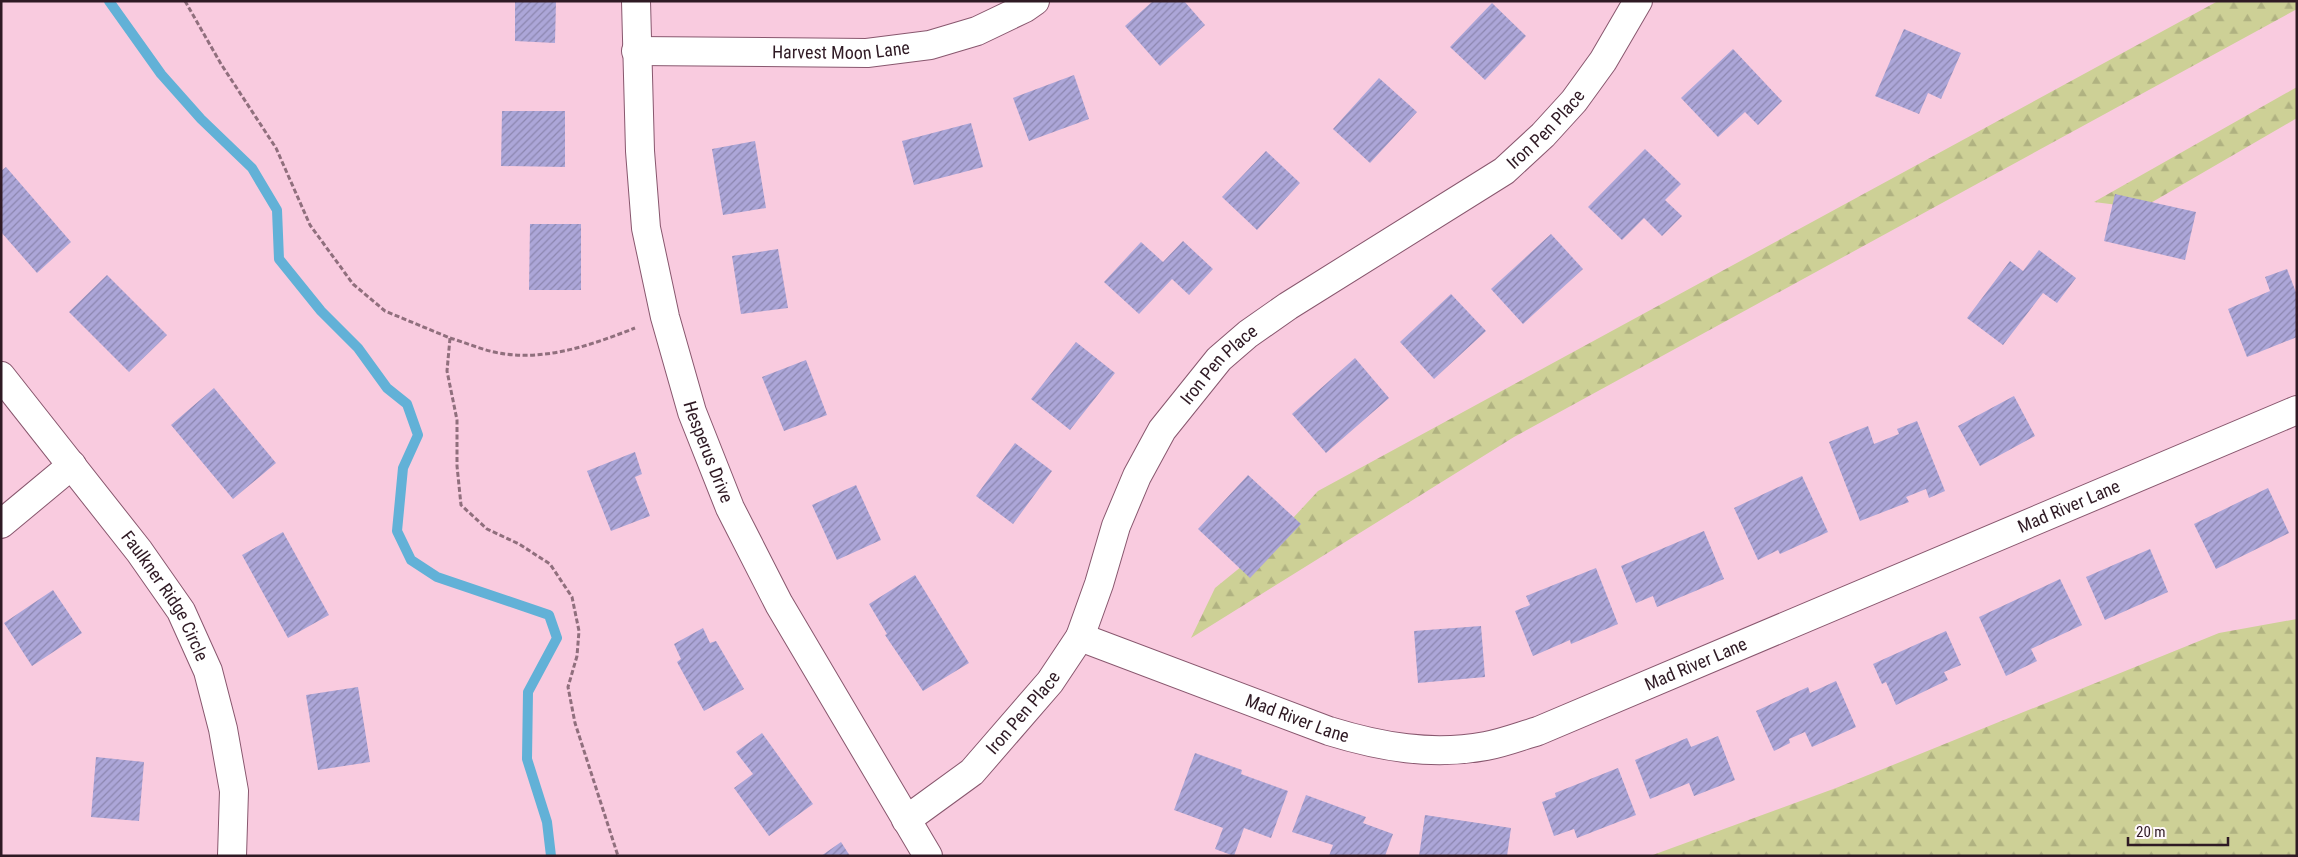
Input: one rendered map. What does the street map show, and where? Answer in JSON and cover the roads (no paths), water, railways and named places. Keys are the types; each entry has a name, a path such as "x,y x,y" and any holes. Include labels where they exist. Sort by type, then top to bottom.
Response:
{"street":[{"name":"Hesperus Drive","path":"636,1 640,151 646,228 665,317 692,412 730,508 779,604 928,856"},
{"name":"Harvest Moon Lane","path":"636,51 867,53 921,46 977,31 1025,8 1035,1"},
{"name":"Iron Pen Place","path":"906,820 972,772 1050,682 1080,637 1099,584 1116,526 1137,476 1162,430 1219,359 1248,334 1288,306 1504,171 1543,135 1574,101 1602,61 1638,1"},
{"name":"Faulkner Ridge Circle","path":"1,376 139,551 181,611 208,671 223,729 234,791 232,856"},
{"name":"Mad River Lane","path":"1080,637 1329,731 1368,743 1405,750 1445,751 1487,746 1538,731 2297,410"},
{"path":"1,524 72,465"}],"waterway":[{"path":"109,1 161,74 201,119 252,168 277,210 279,259 321,311 358,348 387,388 407,404 418,435 403,468 397,531 411,560 437,577 549,615 557,638 528,692 527,759 547,822 551,856"}]}
